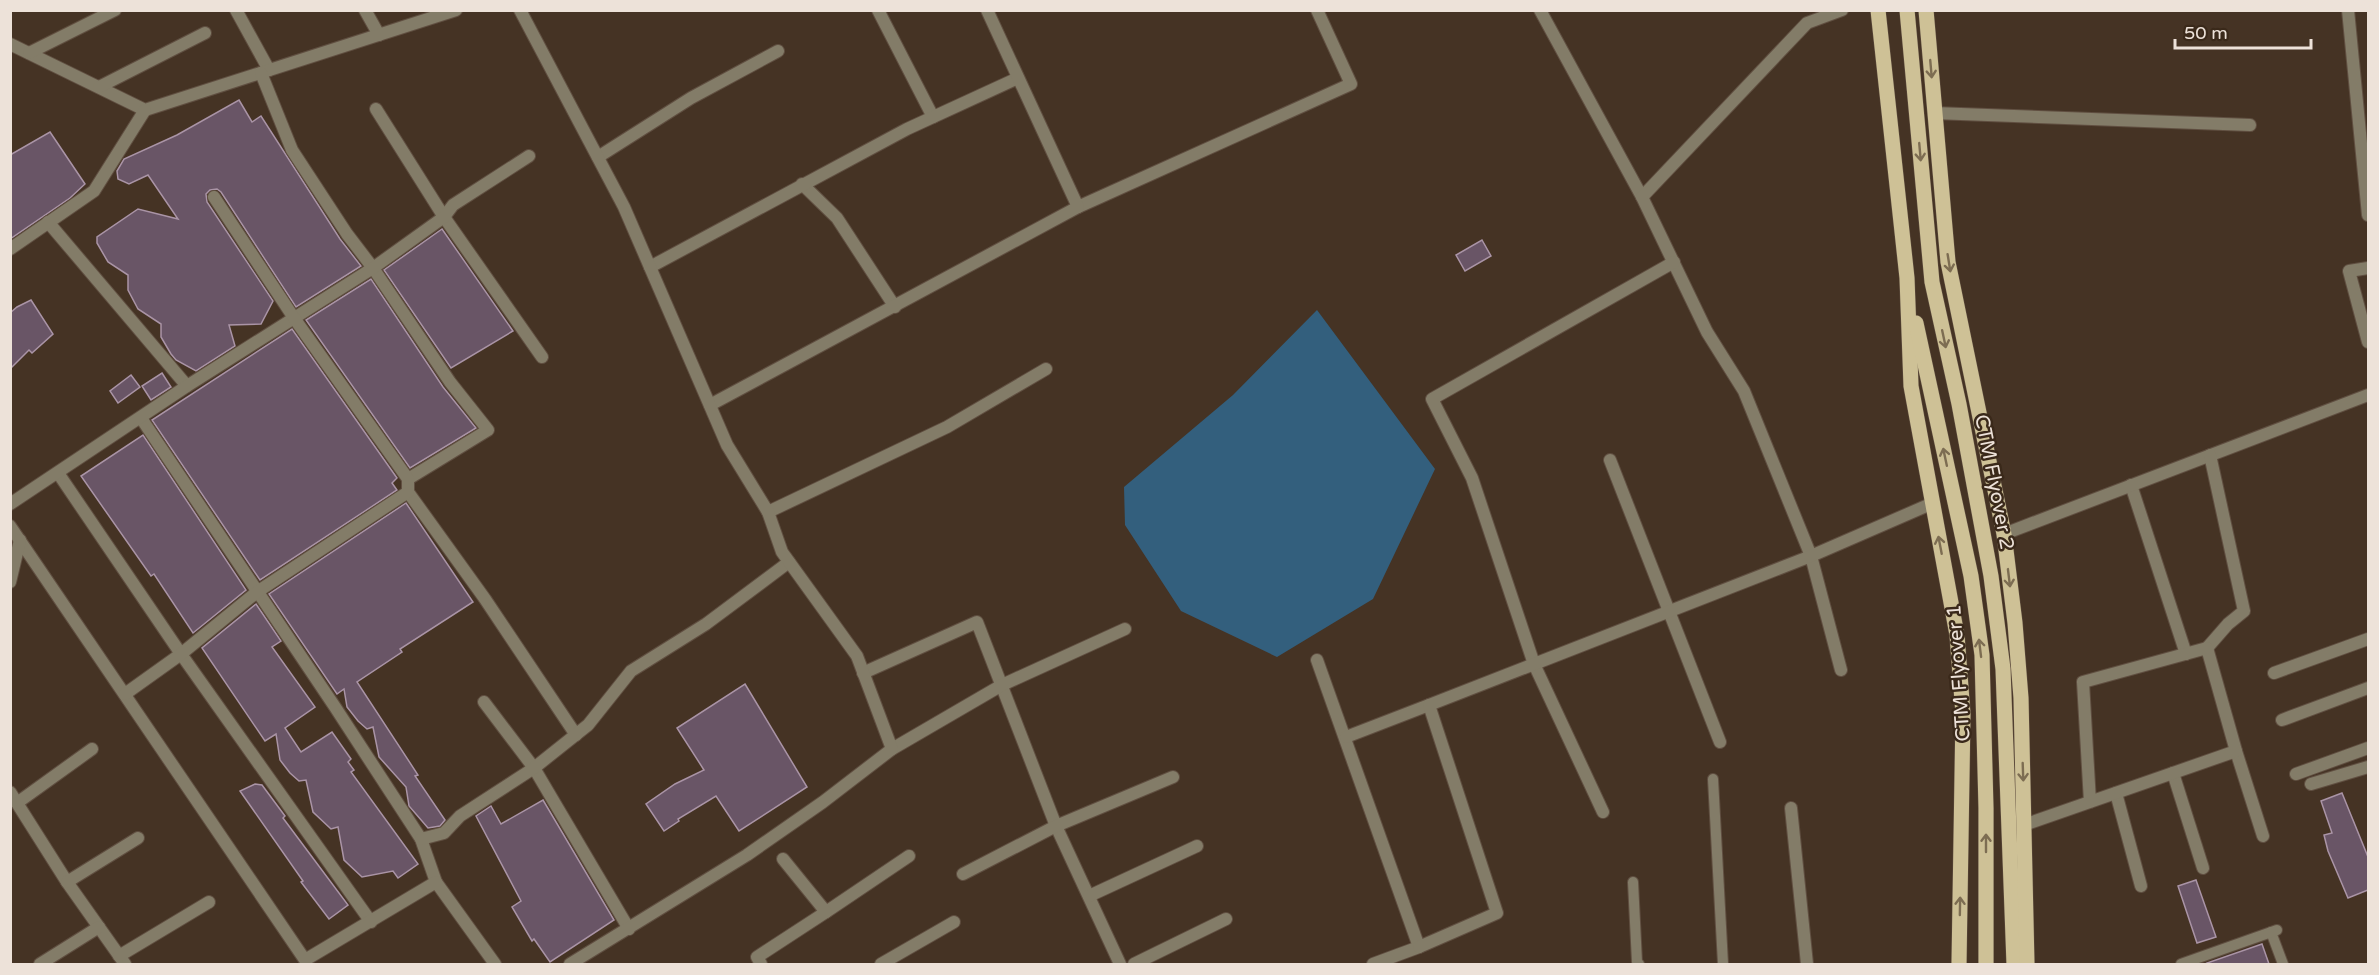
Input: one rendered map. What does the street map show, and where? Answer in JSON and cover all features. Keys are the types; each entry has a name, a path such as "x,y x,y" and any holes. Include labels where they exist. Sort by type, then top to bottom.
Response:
{"main road":[{"path":"1878,10 1907,278 1911,386 1957,634 1963,714 1959,964"},
{"name":"CTM Flyover 2","path":"1907,10 1932,282 1959,404 1991,576 2003,669 2014,964"},
{"path":"1926,10 1948,262 2004,534 2015,623 2021,698 2027,964"},
{"name":"CTM Flyover 1","path":"1907,278 1971,576 1982,656 1986,808 1986,964"}],"street":[{"path":"28,53 115,10"},
{"path":"236,10 265,72 292,150 347,234 373,268 450,382 488,430 408,479"},
{"path":"365,10 379,35"},
{"path":"10,249 94,191 145,110 456,10"},
{"path":"520,10 624,207 727,445 768,512 782,552 858,656 892,750"},
{"path":"878,10 933,117"},
{"path":"987,10 1078,207"},
{"path":"710,405 1078,207 1351,84 1317,10"},
{"path":"1540,10 1642,197 1707,332 1744,391 1811,556 1841,670"},
{"path":"1642,197 1808,23 1842,10"},
{"path":"2348,10 2368,215"},
{"path":"99,87 205,33"},
{"path":"10,44 145,110"},
{"path":"598,157 691,98 778,51"},
{"path":"650,267 802,184 933,117 1018,78"},
{"path":"376,109 444,218 542,357"},
{"path":"1934,113 2250,125"},
{"path":"10,504 187,386 373,268 444,218 453,205 530,156"},
{"path":"802,184 837,218 895,307"},
{"path":"214,197 294,318 408,479 408,492 485,599 576,735"},
{"path":"48,222 187,386"},
{"path":"1603,812 1534,664 1472,478 1432,399 1674,262"},
{"path":"2368,268 2349,271 2368,342"},
{"path":"768,512 947,427 1046,369"},
{"path":"2004,534 2368,395"},
{"path":"141,418 421,840 436,882 495,964"},
{"path":"2090,802 2083,682 2206,648 2228,624 2244,611 2210,455"},
{"path":"1610,460 1720,742"},
{"path":"58,473 371,922"},
{"path":"2131,485 2186,654"},
{"path":"125,694 182,654 257,592 408,492"},
{"path":"1346,737 1811,556 1933,503"},
{"path":"10,526 125,694 300,962 436,882"},
{"path":"10,582 20,540"},
{"path":"421,840 444,833 460,816 534,768 588,725 632,670 706,624 789,562"},
{"path":"863,673 977,622 1056,826 1120,964"},
{"path":"570,964 747,855 892,750 1002,685 1125,629"},
{"path":"2274,673 2368,639"},
{"path":"2206,648 2263,836"},
{"path":"1317,660 1419,947"},
{"path":"2282,720 2368,688"},
{"path":"484,702 534,768 629,929"},
{"path":"1373,964 1405,959 1419,947 1497,913 1429,705"},
{"path":"2296,774 2368,748"},
{"path":"92,749 14,797 67,882 122,960 208,902"},
{"path":"2024,825 2236,751"},
{"path":"2311,784 2368,767"},
{"path":"2173,773 2203,868"},
{"path":"963,874 1056,826 1173,777"},
{"path":"2116,793 2140,886"},
{"path":"1791,808 1807,964"},
{"path":"67,882 138,838"},
{"path":"1089,897 1197,846"},
{"path":"761,964 757,957 909,856"},
{"path":"783,859 826,912"},
{"path":"1134,964 1226,919"},
{"path":"881,964 954,922"},
{"path":"40,964 99,927"}],"lane":[{"path":"1713,779 1723,964"},
{"path":"1633,882 1639,964"},
{"path":"2181,964 2274,931 2283,964"}],"water":[{"path":"1317,310 1435,469 1373,599 1277,657 1181,611 1125,525 1124,487 1233,395"}],"building":[{"path":"239,100 252,122 261,116 340,239 361,266 296,307 221,192 217,189 210,190 206,194 207,202 273,301 261,324 229,325 235,346 196,371 176,360 171,354 161,337 161,324 138,309 128,290 128,275 108,262 97,243 97,237 138,209 178,219 148,175 129,184 118,179 117,171 124,159 177,135"},
{"path":"50,132 85,184 70,198 10,239 10,155"},
{"path":"442,229 513,331 451,368 384,270"},
{"path":"1482,240 1491,256 1465,271 1456,255"},
{"path":"371,279 443,387 476,428 410,468 306,320"},
{"path":"31,300 53,334 32,353 29,350 10,369 10,313"},
{"path":"292,329 397,478 392,483 397,490 260,580 152,420"},
{"path":"162,373 171,387 151,400 142,386"},
{"path":"131,375 140,387 118,403 110,391"},
{"path":"143,435 246,590 193,633 154,574 151,576 81,476"},
{"path":"406,503 473,602 400,649 402,652 357,682 445,820 440,826 428,828 409,806 406,787 379,757 373,727 367,729 347,707 344,689 337,694 269,594"},
{"path":"256,604 281,641 272,647 315,707 285,728 301,752 332,732 351,759 348,762 354,770 351,772 418,864 398,878 393,871 362,877 344,860 338,827 331,829 313,812 306,780 299,781 280,760 276,734 265,741 202,648"},
{"path":"745,684 807,787 739,831 716,796 678,819 679,821 664,831 646,804 675,784 704,770 677,728"},
{"path":"255,784 262,785 285,816 283,818 348,905 329,919 301,882 303,881 240,791"},
{"path":"2342,793 2368,857 2368,890 2348,898 2328,851 2324,835 2332,833 2321,801"},
{"path":"543,800 614,920 550,962 534,939 532,941 512,907 521,901 476,816 491,806 501,824"},
{"path":"2196,880 2216,937 2197,943 2178,886"},
{"path":"2262,944 2269,964 2207,963"}]}
